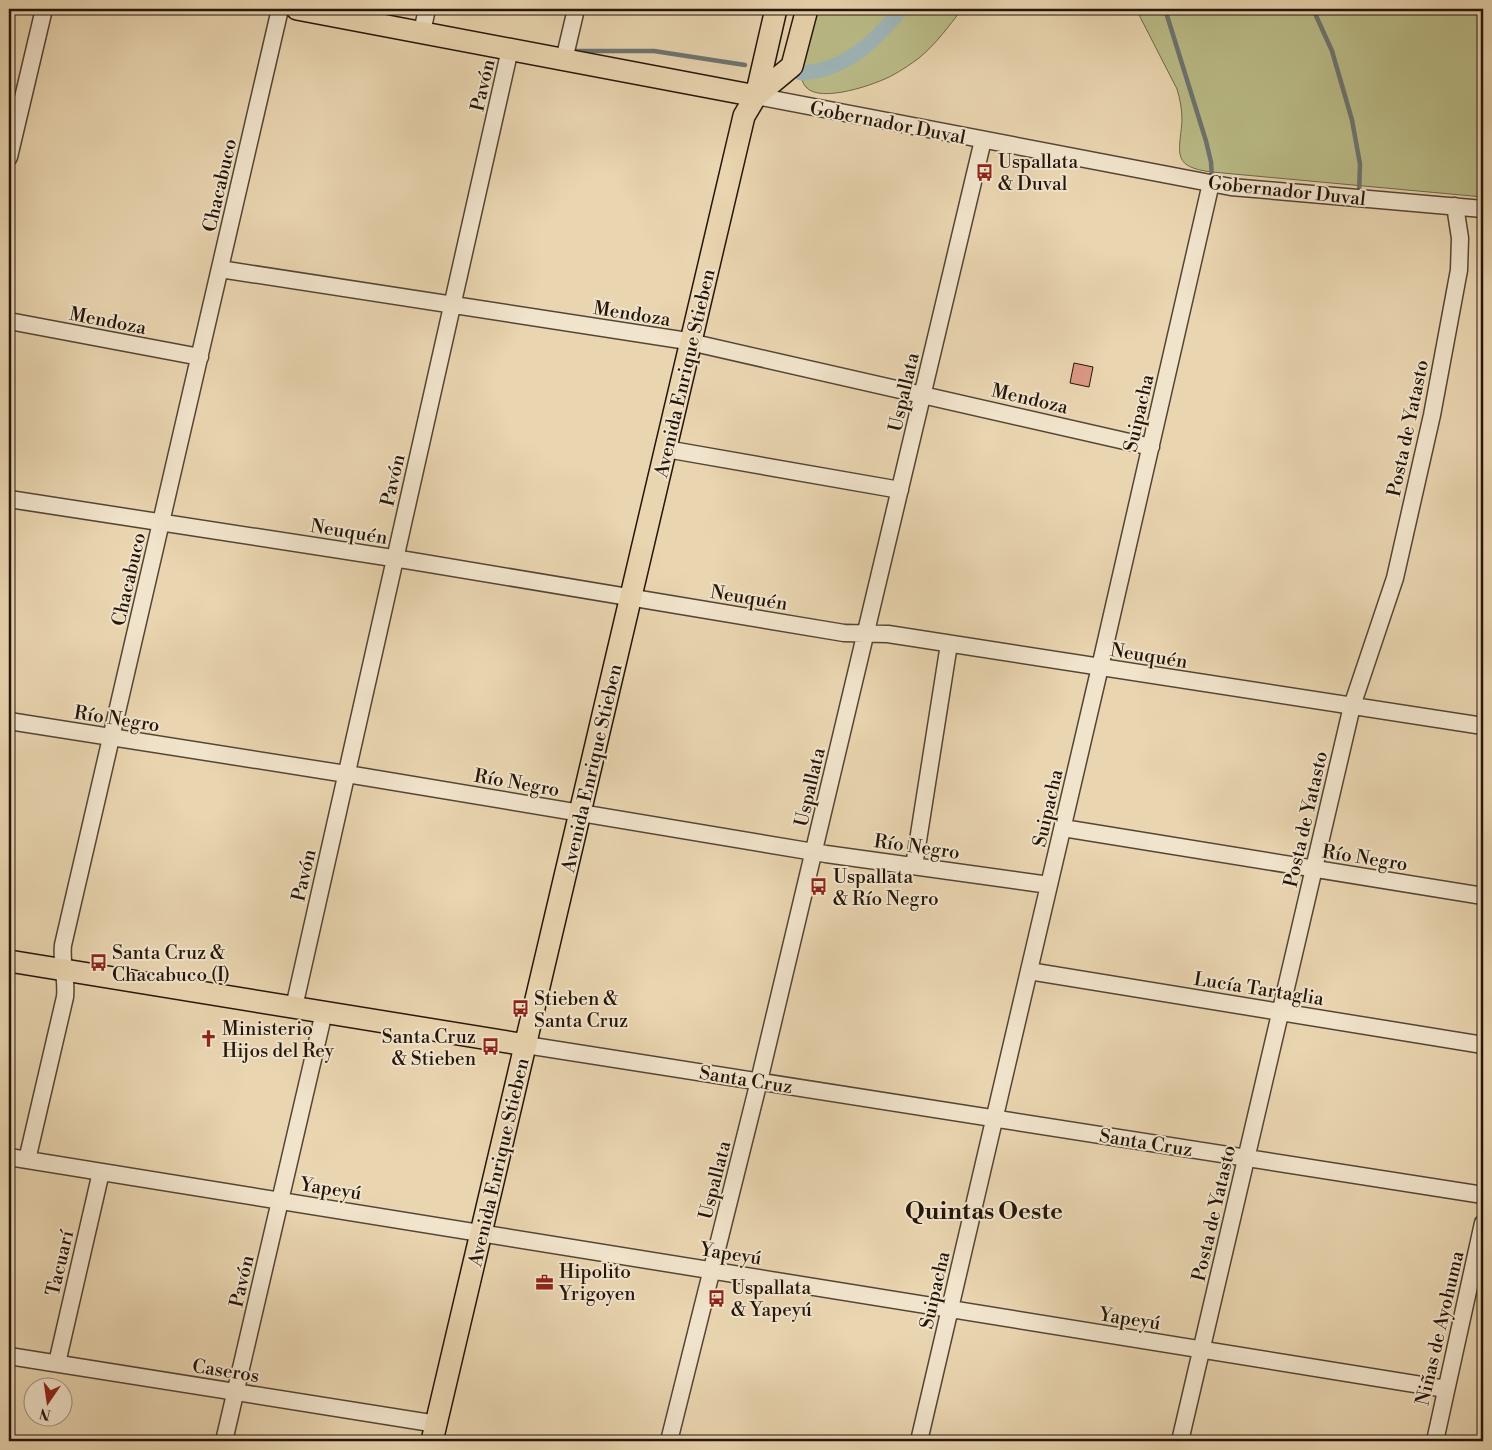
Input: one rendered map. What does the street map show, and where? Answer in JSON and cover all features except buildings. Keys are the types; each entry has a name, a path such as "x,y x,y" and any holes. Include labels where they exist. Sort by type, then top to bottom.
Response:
{"main road":[{"name":"Gobernador Duval","path":"297,9 756,96"},
{"name":"Avenida Enrique Stieben","path":"756,96 776,9"},
{"name":"Avenida Enrique Stieben","path":"434,1432 743,123 747,109 756,96 792,66 807,9"},
{"name":"Santa Cruz","path":"9,961 526,1045"}],"street":[{"path":"9,157 44,9"},
{"name":"Chacabuco","path":"27,1160 65,997 66,984 62,958 64,945 280,9"},
{"path":"422,32 428,9"},
{"path":"564,60 576,9"},
{"name":"Pavón","path":"294,1007 510,49"},
{"name":"Gobernador Duval","path":"756,96 1212,183 1253,189 1483,209"},
{"name":"Uspallata","path":"670,1441 759,1081 983,140"},
{"name":"Suipacha","path":"919,1441 1212,183"},
{"name":"Posta de Yatasto","path":"1180,1441 1352,706 1395,578 1432,415 1459,270 1460,238 1455,206"},
{"name":"Mendoza","path":"220,269 691,343 1151,446"},
{"name":"Mendoza","path":"9,321 200,357"},
{"path":"666,449 900,490"},
{"name":"Neuquén","path":"9,499 395,558 844,633 888,634 1483,726"},
{"path":"914,866 949,644"},
{"name":"Río Negro","path":"9,721 346,774 814,852 1050,885"},
{"name":"Río Negro","path":"1063,828 1483,896"},
{"name":"Lucía Tartaglia","path":"1029,971 1483,1045"},
{"name":"Pavón","path":"224,1441 324,1012"},
{"name":"Santa Cruz","path":"526,1045 1483,1195"},
{"name":"Yapeyú","path":"9,1157 1446,1389"},
{"name":"Tacuarí","path":"57,1363 101,1172"},
{"name":"Niñas de Ayohuma","path":"1435,1441 1483,1224"},
{"name":"Caseros","path":"9,1356 236,1392 434,1432"}],"green space":[{"path":"817,9 962,9 931,47 900,71 885,79 849,91 823,94 813,92 806,87 801,73"},
{"path":"1136,9 1483,9 1483,197 1212,172 1189,166 1180,156 1182,116 1177,89"}],"waterway":[{"path":"801,73 831,67 858,52 870,43 901,9"},
{"path":"1165,9 1206,141 1211,162 1212,179"},
{"path":"1313,9 1332,51 1352,120 1360,164 1359,194"},
{"path":"573,51 654,51 745,65"}],"place":[{"name":"Uspallata & Duval","path":"984,172"},
{"name":"Uspallata & Río Negro","path":"819,887"},
{"name":"Santa Cruz & Chacabuco (I)","path":"98,963"},
{"name":"Stieben & Santa Cruz","path":"520,1009"},
{"name":"Ministerio Hijos del Rey","path":"208,1039"},
{"name":"Santa Cruz & Stieben","path":"490,1047"},
{"name":"Hipolito Yrigoyen","path":"545,1282"},
{"name":"Uspallata & Yapeyú","path":"717,1298"}],"district":[{"name":"Quintas Oeste","path":"984,1211"}]}
